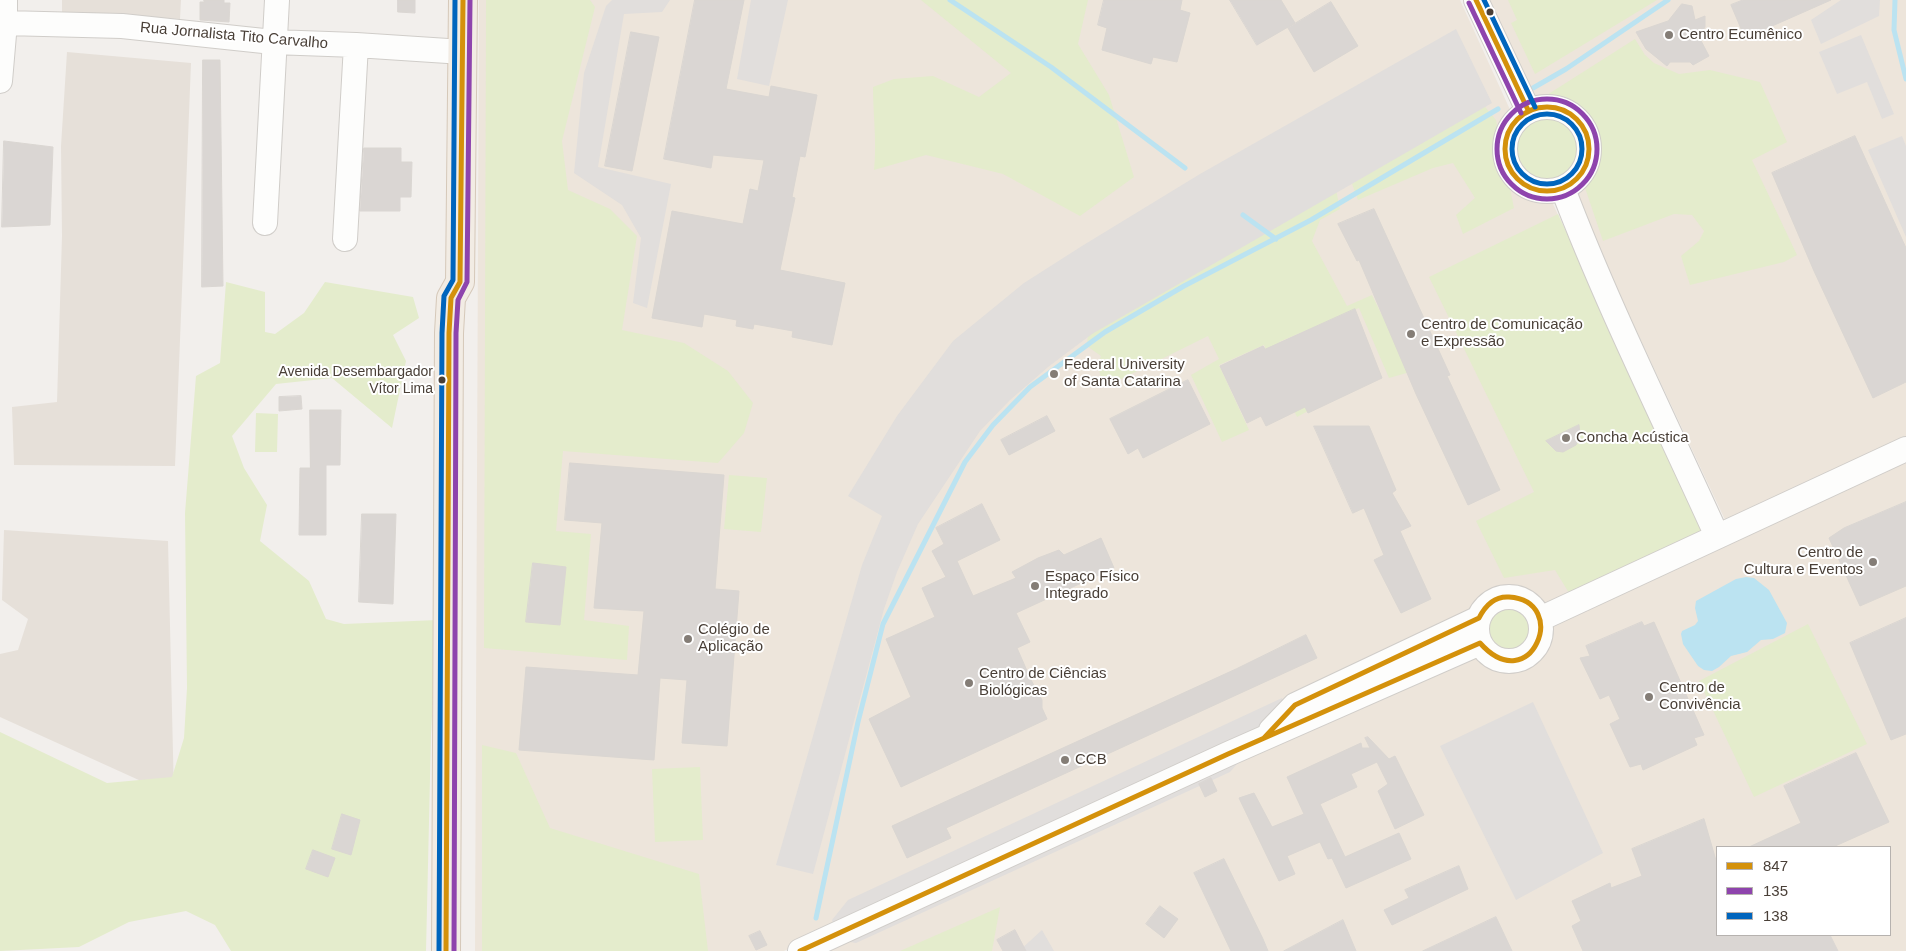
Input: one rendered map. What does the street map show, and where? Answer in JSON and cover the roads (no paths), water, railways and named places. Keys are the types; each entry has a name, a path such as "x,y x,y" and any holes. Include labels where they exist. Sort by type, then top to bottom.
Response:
{"main road":[{"path":"446,951 449,333 451,298 460,282 463,0"}],"street":[{"path":"265,223 273,42 277,0"},
{"path":"1476,0 1528,110"},
{"path":"0,81 5,11"},
{"name":"Rua Jornalista Tito Carvalho","path":"5,11 273,42 463,52"},
{"path":"345,239 356,45"},
{"path":"1543,106 1558,107 1572,113 1583,124 1590,141 1589,159 1580,176 1563,189 1553,191 1540,190 1527,186 1509,168 1505,155 1505,142 1510,129 1518,118 1528,110 1543,106"},
{"path":"1563,189 1574,219 1623,330 1717,536"},
{"path":"1540,619 1906,449"},
{"path":"1516,597 1527,601 1535,609 1540,619 1542,628 1536,647 1520,659 1502,660 1486,651 1480,643 1477,630 1479,618 1494,600 1516,597"},
{"path":"1264,738 1295,705 1479,618"},
{"path":"800,951 1264,738 1480,643"}],"water":[{"path":"1754,578 1769,590 1787,623 1785,633 1773,639 1761,640 1747,652 1731,656 1712,671 1704,670 1698,666 1683,644 1682,631 1695,625 1698,621 1695,608 1696,601 1736,579"}],"waterway":[{"path":"950,0 1051,67 1185,168"},
{"path":"1533,88 1566,69 1668,0"},
{"path":"1895,0 1894,30 1906,79"},
{"path":"816,918 858,722 883,624 965,462 993,425 1030,387 1105,332 1184,286 1311,220 1498,109"},
{"path":"1243,215 1276,239"}],"place":[{"name":"Centro Ecumênico","path":"1669,35"},
{"name":"Centro de Comunicação e Expressão","path":"1411,334"},
{"name":"Federal University of Santa Catarina","path":"1054,374"},
{"name":"Avenida Desembargador Vítor Lima","path":"442,380"},
{"name":"Concha Acústica","path":"1566,438"},
{"name":"Centro de Cultura e Eventos","path":"1873,562"},
{"name":"Espaço Físico Integrado","path":"1035,586"},
{"name":"Colégio de Aplicação","path":"688,639"},
{"name":"Centro de Ciências Biológicas","path":"969,683"},
{"name":"Centro de Convivência","path":"1649,697"},
{"name":"CCB","path":"1065,760"}]}
